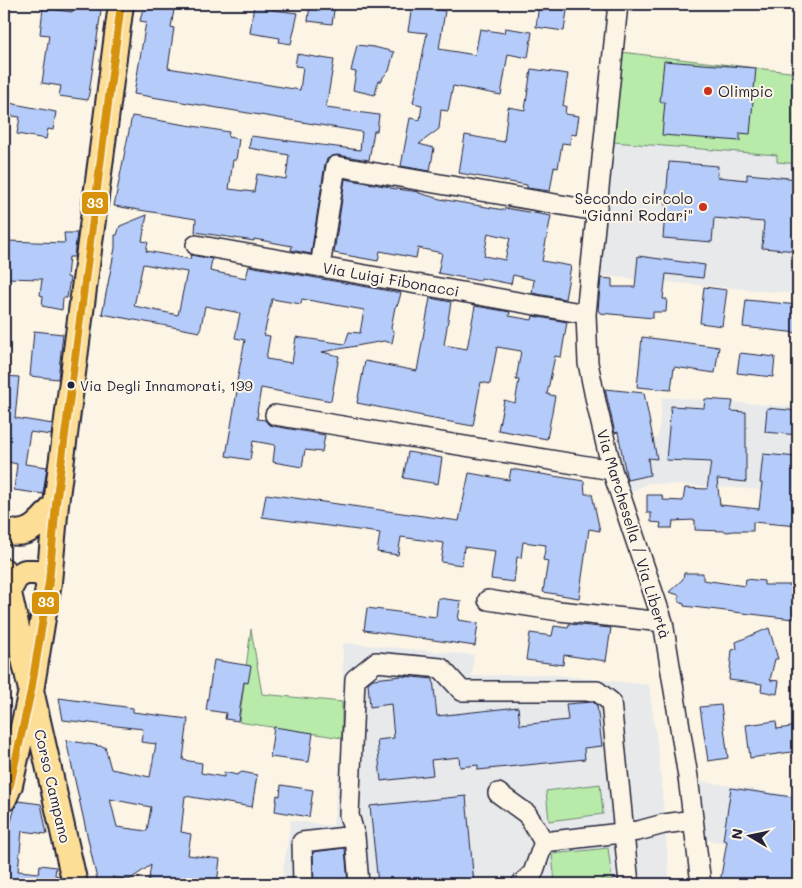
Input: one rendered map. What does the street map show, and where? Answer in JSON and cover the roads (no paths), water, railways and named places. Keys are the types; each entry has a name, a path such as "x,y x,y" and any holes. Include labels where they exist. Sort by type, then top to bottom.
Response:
{"main road":[{"path":"7,792 31,691 49,582 56,504 121,4"},
{"path":"4,530 11,533 28,531 37,525 56,504"},
{"path":"6,581 25,572 35,572 42,574 49,582"},
{"name":"Corso Campano","path":"6,581 75,884"},
{"path":"7,792 24,772 47,762"}],"street":[{"name":"Via Marchesella / Via Libertà","path":"618,4 586,314 588,363 612,470 663,622 688,777 701,884"},
{"path":"320,267 336,166 596,211"},
{"name":"Via Luigi Fibonacci","path":"196,245 586,314"},
{"path":"275,415 612,470"},
{"path":"488,600 559,611 663,622"},
{"path":"359,884 355,836 348,815 355,679 376,662 441,668 462,691 597,690 611,702 629,884"},
{"path":"498,794 527,814 544,842"},
{"path":"544,842 638,832 664,824 693,820"},
{"path":"303,884 302,842 355,836"},
{"path":"521,884 532,873 544,842"}],"place":[{"name":"Olimpic","path":"708,91"},
{"name":"Secondo circolo \"Gianni Rodari\"","path":"703,207"},
{"name":"Via Degli Innamorati, 199","path":"71,385"}]}
